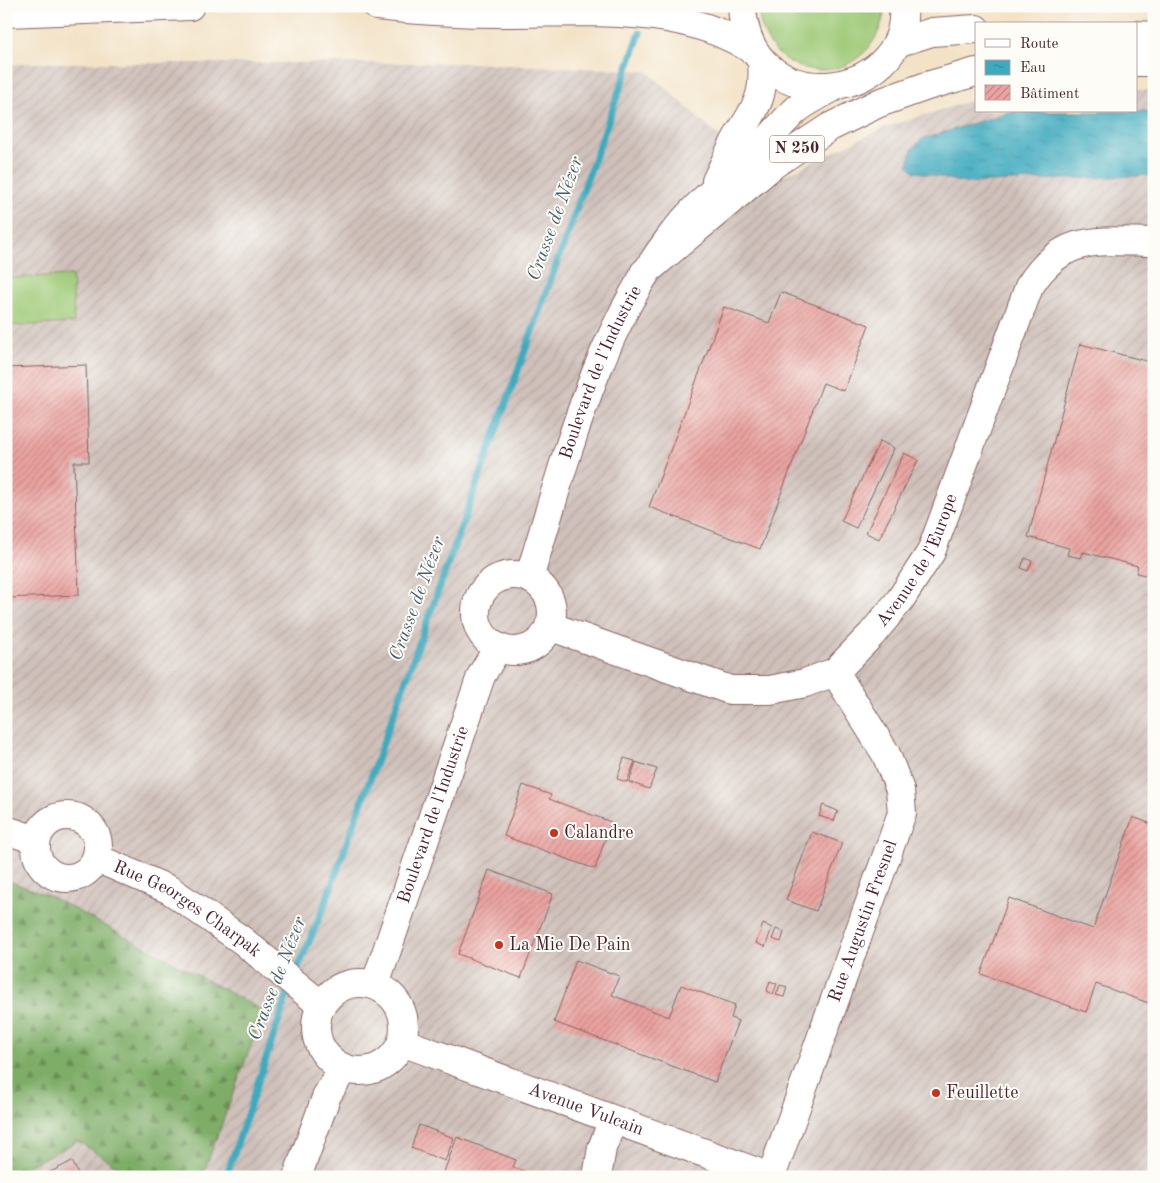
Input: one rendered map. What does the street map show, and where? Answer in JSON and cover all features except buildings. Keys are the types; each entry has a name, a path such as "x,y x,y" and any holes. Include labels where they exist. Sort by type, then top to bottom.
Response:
{"main road":[{"path":"6,14 190,6"},
{"path":"377,6 503,13 639,14 703,26 733,37 791,82 808,86 836,86 859,79 882,62 897,43 904,17 903,6"},
{"path":"742,6 745,30 758,56"},
{"path":"897,43 932,32 975,29"},
{"path":"1138,35 1154,36"},
{"name":"Boulevard de l'Industrie","path":"712,190 736,139 757,106 764,83 758,56"},
{"path":"1138,62 1154,62"},
{"name":"N 250","path":"644,273 774,164 830,127 879,103 927,86 975,72"},
{"name":"Boulevard de l'Industrie","path":"528,578 586,400 612,332 644,273 673,234 712,190 755,153 796,110 836,86"},
{"name":"Avenue de l'Europe","path":"549,626 730,690 770,690 805,683 836,672 872,634 900,600 931,552 1029,287 1040,270 1060,252 1081,244 1154,242"},
{"path":"516,575 528,578 538,584 546,593 552,615 549,626 543,637 528,648 510,651 498,647 487,640 478,623 477,604 482,592 491,582 503,576 516,575"},
{"name":"Boulevard de l'Industrie","path":"375,985 481,676 498,647"},
{"name":"Rue Augustin Fresnel","path":"770,1177 902,813 900,790 886,754 836,672"},
{"name":"Rue Georges Charpak","path":"62,816 71,816 88,824 94,831 98,849 91,867 78,876 63,878 53,876 38,861 36,840 45,824 62,816"},
{"path":"6,830 36,840"},
{"name":"Rue Georges Charpak","path":"96,858 170,890 243,941 321,1005"},
{"path":"350,984 375,985 387,992 400,1008 404,1029 402,1042 395,1054 384,1064 372,1070 358,1071 344,1068 331,1061 321,1049 316,1034 316,1019 321,1005 329,995 350,984"},
{"name":"Avenue Vulcain","path":"402,1042 770,1177"},
{"path":"297,1177 327,1095 344,1068"},
{"path":"597,1177 602,1148 614,1120"}],"shaded area":[{"path":"32,63 468,63 647,71 724,141 767,184 883,128 975,99 975,112 1138,112 1138,90 1154,90 1154,1177 202,1177 263,1011 50,896 6,880 6,65"},
{"path":"78,1141 133,1177 8,1177"}],"green space":[{"path":"758,6 885,6 877,34 862,55 842,66 820,70 798,66 778,54 764,34"},
{"path":"72,275 74,323 6,326 6,278"},
{"path":"6,880 50,896 264,1011 202,1177 133,1177 78,1141 6,1177"}],"water":[{"path":"1154,111 1154,175 965,183 914,171 908,164 913,148 922,139 1010,112"}],"waterway":[{"name":"Crasse de Nézer","path":"295,975 323,909 640,33"},
{"name":"Crasse de Nézer","path":"226,1177 290,987"}],"place":[{"name":"Calandre","path":"554,833"},
{"name":"La Mie De Pain","path":"499,945"},
{"name":"Feuillette","path":"936,1093"}]}
